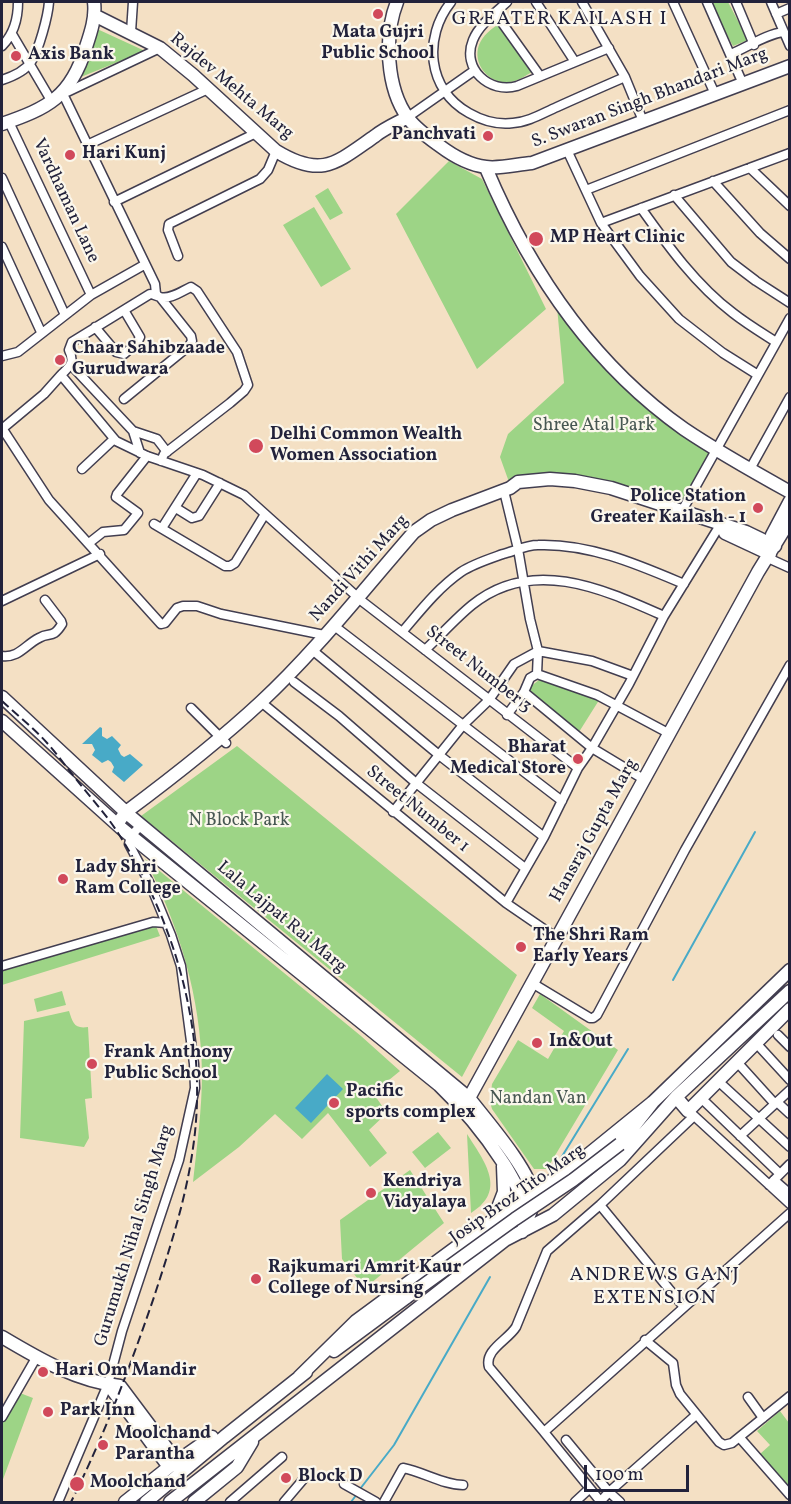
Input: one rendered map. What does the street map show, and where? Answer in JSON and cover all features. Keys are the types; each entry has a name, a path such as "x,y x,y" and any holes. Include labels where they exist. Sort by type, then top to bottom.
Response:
{"main road":[{"path":"5,123 52,102 63,94 80,64 94,15 94,2"},
{"name":"S. Swaran Singh Bhandari Marg","path":"397,2 389,36 388,56 391,73 408,117 446,151 486,168 532,163 789,66"},
{"name":"Rajdev Mehta Marg","path":"94,15 159,48 276,151 290,160 309,166 326,166 341,160 379,133 408,117"},
{"path":"486,168 524,248 566,313 621,377 662,412 717,450 789,492"},
{"name":"Nandi Vithi Marg","path":"123,829 128,814 223,740 260,703 324,635 414,532 431,520 452,510 507,490 518,482 537,479 575,481 611,488 769,550"},
{"name":"Hansraj Gupta Marg","path":"465,1102 758,572 789,501"},
{"name":"Nandi Vithi Marg","path":"680,515 746,532 769,550"},
{"name":"Hansraj Gupta Marg","path":"769,550 789,520"},
{"name":"Lala Lajpat Rai Marg","path":"2,697 128,814 227,897 240,915 439,1084 465,1102 525,1175 528,1195"},
{"name":"Lala Lajpat Rai Marg","path":"2,721 123,829 220,907 240,915"},
{"path":"220,907 227,897"},
{"name":"Josip Broz Tito Marg","path":"242,1422 407,1297 514,1219 573,1180 620,1144 653,1102 789,970"},
{"name":"Josip Broz Tito Marg","path":"170,1503 505,1240 553,1215 567,1204 620,1160 676,1097 788,997"},
{"path":"676,1097 691,1113 701,1098 789,1009"},
{"name":"Lala Lajpat Rai Marg","path":"465,1102 528,1195"},
{"path":"299,1377 356,1321 528,1195 568,1171 653,1102"},
{"path":"493,1221 504,1192 503,1161"},
{"path":"525,1175 540,1182 551,1181"},
{"path":"551,1181 567,1204"},
{"path":"522,1232 532,1209 528,1195"},
{"path":"2,1337 36,1358 78,1376 120,1386 173,1464"},
{"path":"146,1503 242,1422"},
{"path":"125,1503 173,1464 222,1430 242,1422"},
{"path":"195,1502 237,1467 255,1436"}],"street":[{"path":"2,46 12,34 18,13 18,2"},
{"path":"2,80 30,64 48,13 49,2"},
{"path":"131,32 133,2"},
{"path":"451,2 443,12 438,24 434,44 435,71 443,92 462,109 486,122 516,123 536,117 625,77"},
{"path":"507,2 479,30 471,46 470,55 475,70 487,83 505,88 609,48"},
{"path":"536,2 575,62"},
{"path":"582,2 625,77 642,121"},
{"path":"673,2 715,94"},
{"path":"707,2 743,84"},
{"path":"736,2 754,45"},
{"path":"771,2 789,46"},
{"path":"776,14 789,8"},
{"path":"495,14 540,76"},
{"path":"731,54 754,45 758,40 784,32"},
{"path":"12,34 52,102"},
{"path":"124,399 189,346 192,341 191,336 158,295 63,94 159,48"},
{"path":"408,117 475,70"},
{"path":"87,146 208,89"},
{"path":"586,190 789,110"},
{"name":"Vardhaman Lane","path":"5,123 91,295"},
{"path":"114,202 256,133"},
{"path":"567,150 601,223 640,276 679,319 723,353 758,375"},
{"path":"178,256 168,230 169,224 260,180 268,170 276,151"},
{"path":"601,223 789,154"},
{"path":"750,168 789,206"},
{"path":"2,178 65,315"},
{"path":"713,181 760,233 789,259"},
{"path":"674,195 731,262 756,282 789,303"},
{"path":"641,208 687,269 712,295 733,313 776,342"},
{"path":"2,247 41,332"},
{"path":"2,356 18,352 91,295 144,265"},
{"path":"161,461 167,452 230,403 248,385 237,352 198,291 191,287 172,296 150,294 69,345 73,358 70,365 44,394 2,428 49,500 161,624 165,623 177,608 196,606 221,614 324,635"},
{"path":"95,327 116,352 124,354 140,338 124,310"},
{"path":"680,515 789,318"},
{"path":"70,365 133,431 143,455 116,498 138,513 124,530 103,531 89,543"},
{"path":"61,375 114,439 82,469"},
{"path":"750,469 789,397"},
{"path":"133,431 157,439 167,452"},
{"name":"Street Number 3","path":"114,439 143,455 197,473 244,495 357,597 578,768"},
{"path":"197,473 176,508 158,526 225,566 230,566 235,563 265,514"},
{"path":"176,508 192,518 199,516 220,483"},
{"path":"507,490 538,651 537,674"},
{"path":"506,903 544,837 578,768 633,676 664,616 717,530"},
{"path":"403,631 433,596 462,571 486,559 537,545 574,548 636,563 684,584"},
{"path":"769,550 789,568"},
{"path":"2,601 100,554"},
{"path":"425,650 473,604 502,587 524,581 567,581 609,592 664,616"},
{"path":"2,656 14,656 39,638 53,635 61,627 63,624 45,600"},
{"path":"333,625 562,801"},
{"path":"311,649 439,755 544,837"},
{"path":"393,812 463,725 489,700 514,664 538,651 592,661 633,676"},
{"path":"532,982 590,1018 597,1015 685,850 789,665"},
{"path":"507,715 524,692 530,678 537,674 597,695 670,734"},
{"path":"294,682 339,716 416,783 525,868"},
{"path":"524,692 592,748 645,780"},
{"name":"Street Number 1","path":"260,703 506,903 557,938"},
{"path":"192,708 223,740"},
{"path":"123,829 141,825"},
{"name":"Gurumukh Nihal Singh Marg","path":"108,1384 122,1330 141,1281 179,1160 195,1088 181,966 166,923 123,829"},
{"path":"2,966 153,922 166,923"},
{"path":"778,1035 789,1047"},
{"path":"756,1043 789,1080"},
{"path":"737,1062 789,1114"},
{"path":"718,1081 789,1147"},
{"path":"740,1136 789,1090"},
{"path":"701,1098 740,1136 775,1180 789,1204"},
{"path":"696,1415 600,1502 489,1367 487,1361 490,1354 511,1335 516,1327 547,1251 600,1205 691,1113 775,1180 789,1194"},
{"path":"775,1180 789,1164"},
{"path":"600,1205 683,1306"},
{"path":"543,1432 789,1213"},
{"path":"645,1340 673,1363 676,1385 680,1394 719,1442 724,1445 740,1438 789,1396"},
{"path":"2,1417 36,1358"},
{"path":"58,1503 108,1384"},
{"path":"747,1397 763,1418"},
{"path":"740,1438 789,1495"},
{"path":"566,1440 620,1503"},
{"path":"236,1501 282,1457"},
{"path":"384,1503 404,1468 456,1485 463,1485"},
{"path":"284,1503 308,1475"},
{"path":"344,1484 372,1501"},
{"path":"575,1503 589,1489"}],"green space":[{"path":"709,2 728,2 748,40 733,46"},
{"path":"499,24 532,72 513,81 502,82 489,77 480,66 478,59 477,52 481,41"},
{"path":"95,28 145,51 76,79"},
{"path":"449,161 482,179 546,309 477,369 396,214"},
{"path":"328,188 343,213 330,220 315,196"},
{"path":"314,207 351,269 321,287 283,225"},
{"name":"Shree Atal Park","path":"557,307 620,381 713,450 681,509 569,476 509,482 500,457 508,434 564,383"},
{"path":"539,680 601,697 579,732 529,693 530,687"},
{"name":"N Block Park","path":"237,746 517,975 462,1077 141,816"},
{"path":"145,859 361,1036 400,1071 373,1093 387,1113 369,1130 387,1153 370,1167 328,1113 302,1139 275,1114 239,1147 193,1182 202,1087 201,1045 197,1017 178,936"},
{"path":"156,926 160,936 2,985 2,971"},
{"path":"62,991 66,1005 37,1012 34,999"},
{"name":"Nandan Van","path":"540,994 618,1050 547,1169 534,1169 492,1109 490,1102 492,1084 518,1040 548,1059 564,1031 532,1008"},
{"path":"69,1011 77,1026 88,1027 92,1098 85,1099 89,1138 84,1147 20,1138 24,1021"},
{"path":"438,1132 451,1148 425,1168 412,1152"},
{"path":"467,1134 485,1165 490,1185 488,1195 482,1204 471,1213"},
{"path":"410,1170 444,1223 365,1288 342,1259 340,1220"},
{"path":"20,1393 33,1398 2,1482 2,1423"},
{"path":"780,1411 789,1423 789,1489 760,1454 770,1445 757,1431"}],"water":[{"path":"100,727 102,736 107,739 112,736 121,745 118,749 121,755 124,757 130,754 143,765 124,782 112,772 114,767 111,762 108,760 102,763 92,755 95,750 92,744 82,744"},
{"path":"327,1074 343,1089 311,1123 295,1108"}],"waterway":[{"path":"673,980 755,832"},
{"path":"561,1158 628,1049"},
{"path":"360,1489 394,1445 490,1277"},
{"path":"351,1502 357,1494"}],"railway":[{"path":"2,701 37,732 55,753 103,812 139,868 157,905 184,984 192,1025 196,1066 197,1107 193,1148 177,1223 126,1375 95,1452 71,1502"}],"place":[{"name":"Mata Gujri Public School","path":"378,14"},
{"name":"Axis Bank","path":"16,56"},
{"name":"Panchvati","path":"488,136"},
{"name":"Hari Kunj","path":"70,155"},
{"name":"MP Heart Clinic","path":"536,239"},
{"name":"Chaar Sahibzaade Gurudwara","path":"60,360"},
{"name":"Delhi Common Wealth Women Association","path":"256,446"},
{"name":"Police Station Greater Kailash - 1","path":"758,508"},
{"name":"Bharat Medical Store","path":"578,759"},
{"name":"Lady Shri Ram College","path":"63,879"},
{"name":"The Shri Ram Early Years","path":"521,947"},
{"name":"In&Out","path":"537,1043"},
{"name":"Frank Anthony Public School","path":"92,1064"},
{"name":"Pacific sports complex","path":"334,1103"},
{"name":"Kendriya Vidyalaya","path":"371,1193"},
{"name":"Rajkumari Amrit Kaur College of Nursing","path":"256,1279"},
{"name":"Hari Om Mandir","path":"43,1372"},
{"name":"Park Inn","path":"48,1412"},
{"name":"Moolchand Parantha","path":"103,1445"},
{"name":"Block D","path":"286,1478"},
{"name":"Moolchand","path":"77,1484"}],"district":[{"name":"GREATER KAILASH I","path":"560,20"},
{"name":"ANDREWS GANJ EXTENSION","path":"655,1288"}]}
